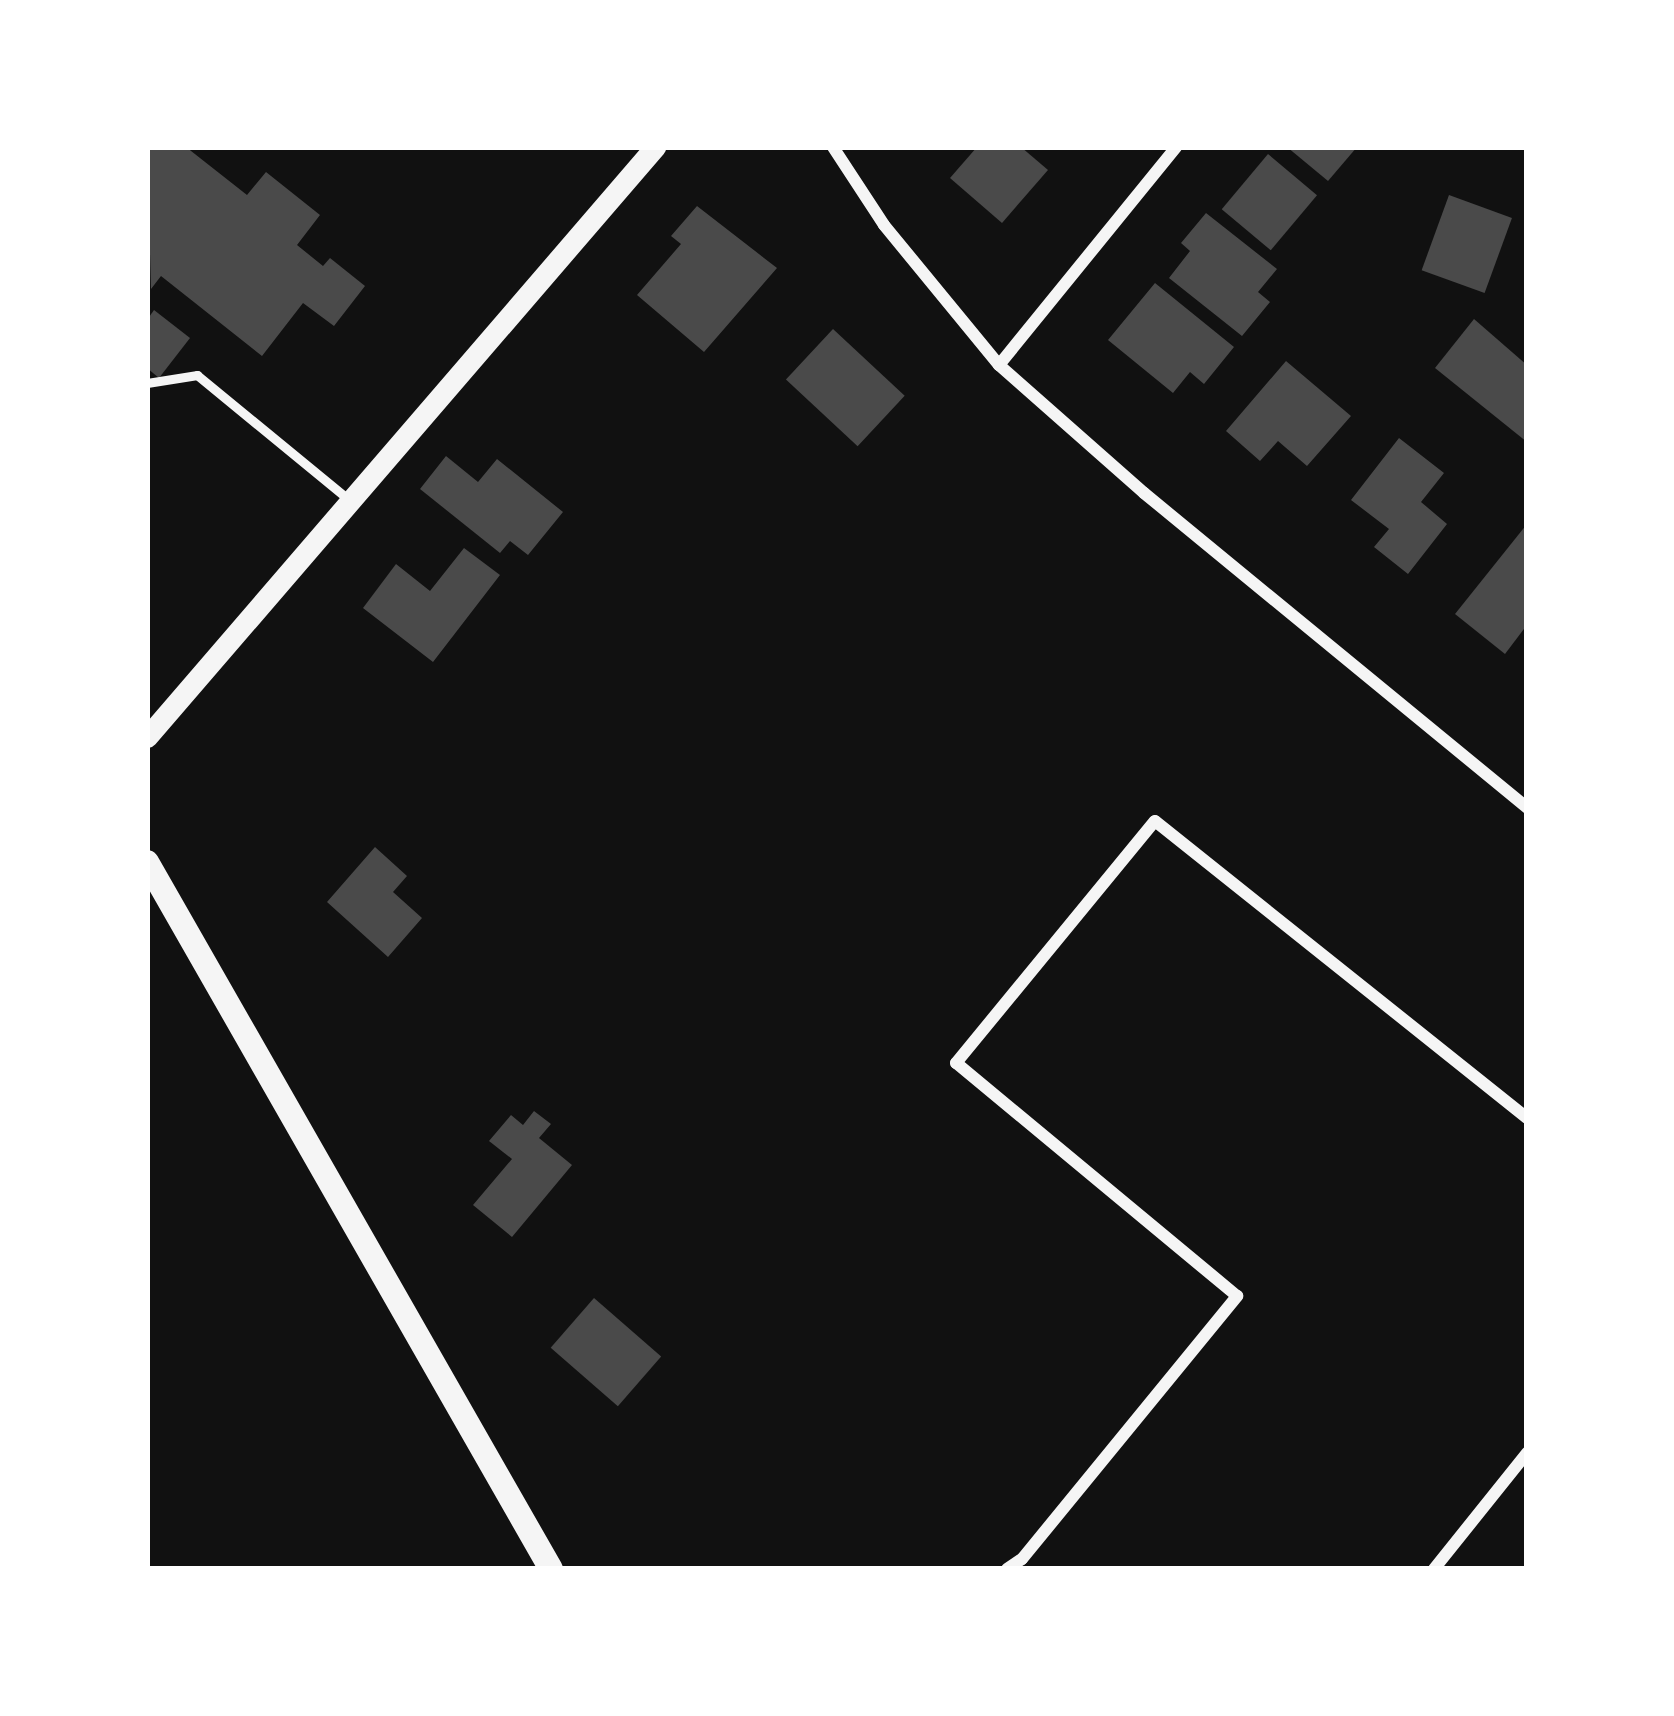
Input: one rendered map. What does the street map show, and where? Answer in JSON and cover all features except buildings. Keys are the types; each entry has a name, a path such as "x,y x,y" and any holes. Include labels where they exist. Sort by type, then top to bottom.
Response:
{"main road":[{"path":"147,862 551,1569"}],"street":[{"path":"147,737 655,147"},
{"path":"833,147 884,225 998,365 1126,478 1521,803 1527,785"},
{"path":"998,365 1176,147"},
{"path":"1007,1569 1022,1559 1237,1296 956,1063 1155,821 1527,1118"},
{"path":"1434,1569 1527,1453"}],"lane":[{"path":"147,383 197,376 350,501"}]}
